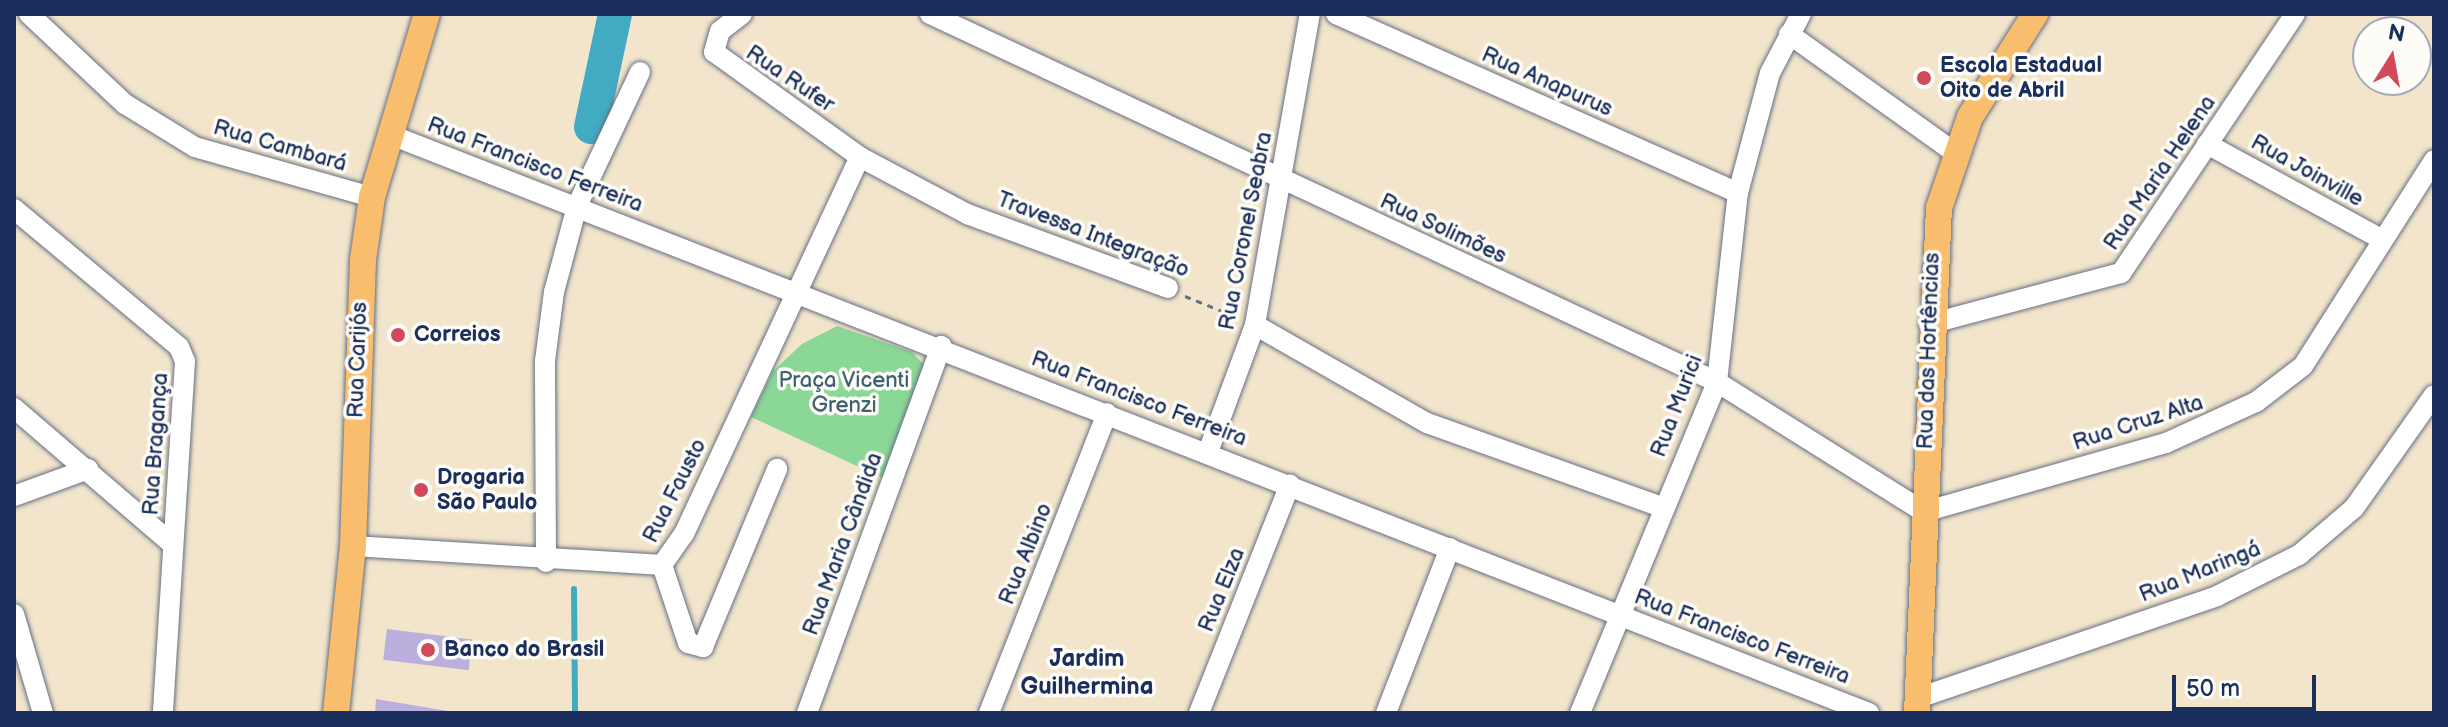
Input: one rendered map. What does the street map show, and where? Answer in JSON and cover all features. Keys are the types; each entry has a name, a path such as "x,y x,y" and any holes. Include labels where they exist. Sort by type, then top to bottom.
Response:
{"main road":[{"name":"Rua Carijós","path":"336,713 353,546 357,345 372,197 427,14"},
{"name":"Rua das Hortências","path":"1918,705 1933,244 1954,152 2035,14"}],"street":[{"name":"Rua Cambará","path":"29,14 125,104 195,147 372,197"},
{"name":"Rua Rufer","path":"742,14 720,31 714,52 727,66 860,157"},
{"name":"Rua Solimões","path":"930,14 1717,382 1924,512"},
{"name":"Rua Coronel Seabra","path":"1208,452 1255,325 1310,14"},
{"name":"Rua Anapurus","path":"1336,14 1738,193"},
{"name":"Rua Murici","path":"1580,713 1662,507 1717,382 1738,193 1770,73 1801,14"},
{"name":"Rua Maria Helena","path":"1929,324 2121,273 2295,14"},
{"path":"1789,34 1954,152"},
{"path":"546,562 545,361 554,292 577,206 640,72"},
{"name":"Rua Francisco Ferreira","path":"391,135 941,346 1869,713"},
{"name":"Rua Joinville","path":"2207,144 2383,240"},
{"name":"Travessa Integração","path":"860,157 967,214 1168,288"},
{"name":"Rua Fausto","path":"353,546 546,562 662,565 684,534 860,157"},
{"name":"Rua Cruz Alta","path":"1924,512 2166,443 2256,402 2303,366 2434,160"},
{"name":"Rua Bragança","path":"14,209 179,347 185,372 163,713"},
{"path":"1255,325 1427,423 1662,507"},
{"name":"Rua Maria Cândida","path":"807,713 941,346"},
{"name":"Rua Maringá","path":"1918,705 2217,596 2299,555 2354,508 2434,395"},
{"path":"14,408 173,545"},
{"name":"Rua Albino","path":"989,713 1107,413"},
{"path":"14,496 88,469"},
{"path":"662,565 688,643 703,647 777,469"},
{"name":"Rua Elza","path":"1199,713 1290,484"},
{"path":"1386,713 1450,548"},
{"path":"14,614 43,713"}],"path":[{"name":"Travessa Integração","path":"1168,288 1255,325"}],"green space":[{"name":"Praça Vicenti Grenzi","path":"837,326 912,352 927,368 885,479 751,417 773,371 802,344"}],"building":[{"name":"Banco do Brasil","path":"387,629 472,639 469,670 383,660"},
{"path":"376,699 448,711 448,713 375,713"}],"waterway":[{"path":"591,127 615,14"},
{"path":"574,589 575,713"}],"place":[{"name":"Escola Estadual Oito de Abril","path":"1924,78"},
{"name":"Correios","path":"398,335"},
{"name":"Drogaria São Paulo","path":"421,490"},
{"name":"Banco do Brasil","path":"428,650"}],"district":[{"name":"Jardim Guilhermina","path":"1087,673"}]}
